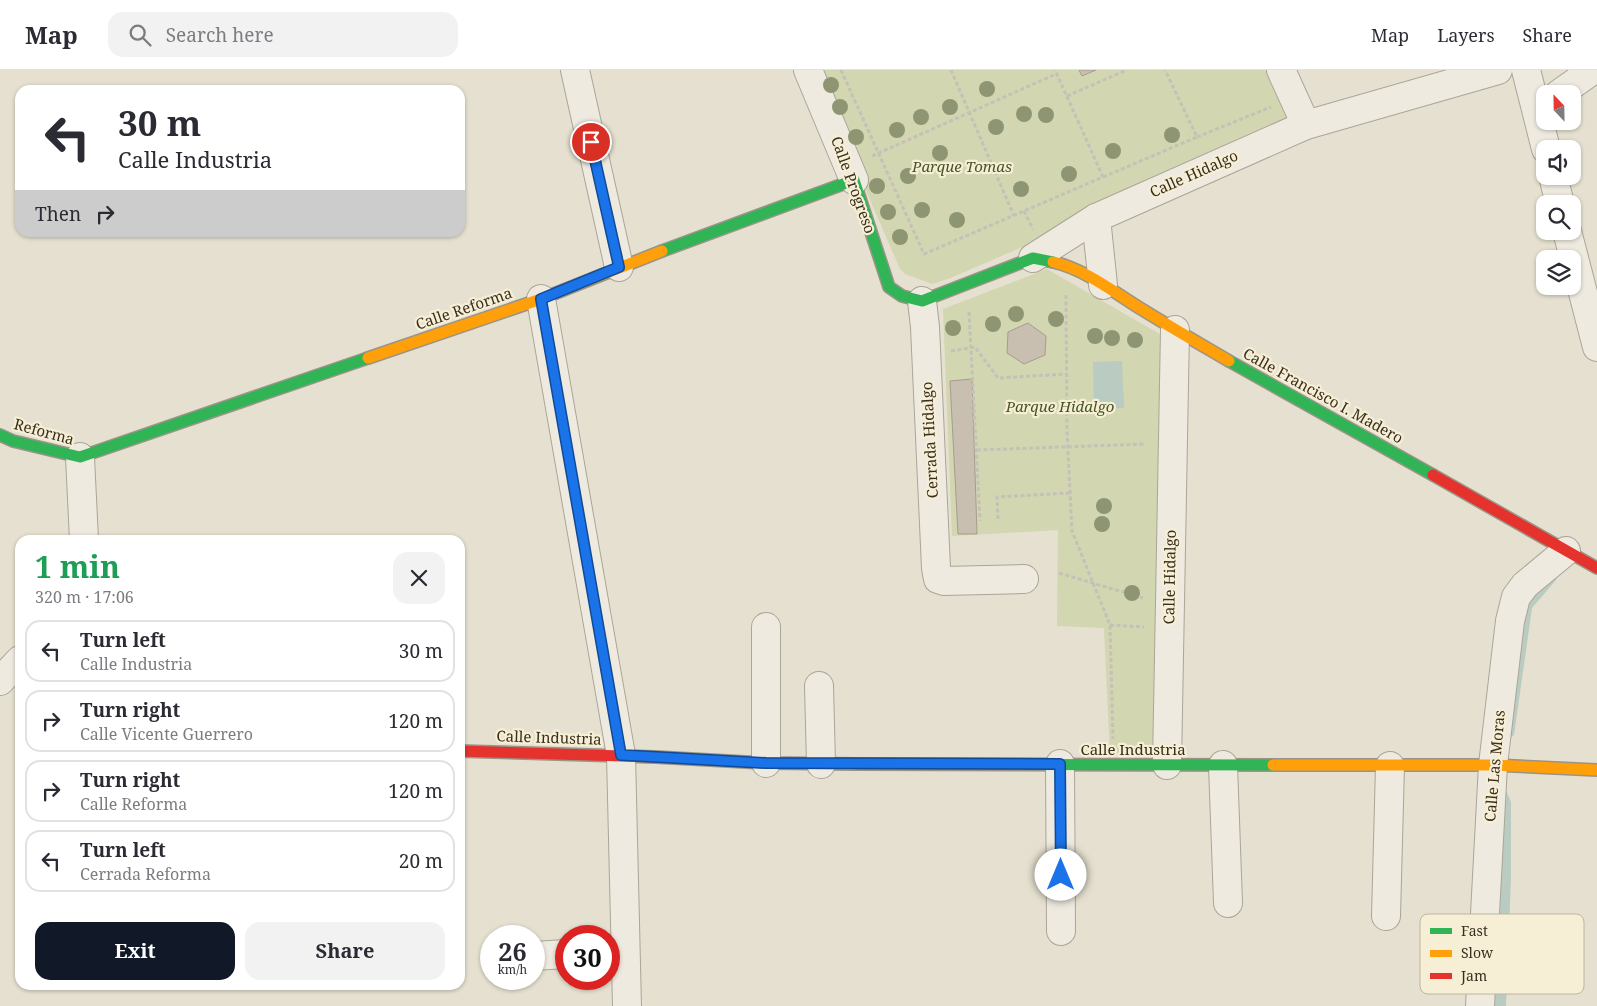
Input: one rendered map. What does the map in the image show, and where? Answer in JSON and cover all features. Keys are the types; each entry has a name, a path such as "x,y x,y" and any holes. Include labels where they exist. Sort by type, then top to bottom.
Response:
{"main road":[{"name":"Calle Reforma","path":"80,457 541,299 851,174"},
{"name":"Calle Progreso","path":"851,174 889,287 916,308"},
{"name":"Calle Hidalgo","path":"916,308 1033,258"},
{"name":"Calle Francisco I. Madero","path":"1033,258 1066,265 1103,285 1175,330 1597,568"},
{"name":"Reforma","path":"0,435 13,441 80,457"},
{"name":"Calle Industria","path":"465,751 621,755 821,764 1493,765 1597,770"}],"street":[{"path":"575,70 619,267"},
{"name":"Calle Progreso","path":"808,70 851,174"},
{"path":"1281,70 1306,124"},
{"name":"Calle Hidalgo","path":"1033,258 1096,218 1306,124 1498,70"},
{"path":"1526,70 1536,95"},
{"path":"1572,85 1593,70"},
{"path":"1096,218 1103,285"},
{"path":"1569,240 1597,347"},
{"path":"541,299 621,755 618,925"},
{"name":"Cerrada Hidalgo","path":"916,308 926,356 938,579 944,581 1024,579"},
{"name":"Calle Hidalgo","path":"1167,765 1168,627 1175,330"},
{"path":"80,457 84,535"},
{"name":"Calle Las Moras","path":"1485,914 1493,765 1510,622 1516,597 1525,585 1566,551"},
{"path":"766,627 766,763"},
{"path":"0,681 15,665"},
{"path":"819,686 821,764"},
{"path":"1060,764 1061,931"},
{"path":"1223,765 1228,903"},
{"path":"1386,916 1390,766"},
{"path":"620,964 627,1006"}],"path":[{"path":"841,70 924,254 1279,103"},
{"path":"951,70 1014,216"},
{"path":"1067,96 1128,70"},
{"path":"1165,70 1197,137"},
{"path":"851,174 879,153 1056,72 1103,177"},
{"path":"1066,265 1066,374 1072,531 1110,625 1113,743"},
{"path":"916,308 969,312 978,309"},
{"path":"969,312 980,521"},
{"path":"926,356 976,346 998,378 1066,374"},
{"path":"977,450 1150,444"},
{"path":"998,519 997,498 1070,493"},
{"path":"1110,625 1168,627"}],"green space":[{"name":"Parque Tomas","path":"814,70 1283,70 1307,120 1036,241 932,284 905,274 900,269"},
{"name":"Parque Hidalgo","path":"1047,269 1175,343 1155,752 1110,754 1104,628 1057,626 1058,530 952,536 943,309"}],"shaded area":[{"path":"1122,361 1124,408 1094,409 1093,362"},
{"path":"1559,573 1556,580 1532,608 1514,735 1505,743 1507,687 1529,592"},
{"path":"1504,786 1511,802 1510,914 1498,914"},
{"path":"1494,994 1506,994 1506,1006 1493,1006"}],"building":[{"path":"1079,70 1096,70 1082,76"},
{"path":"1028,323 1046,336 1045,355 1024,364 1007,353 1008,332"},
{"path":"972,379 977,534 958,534 950,381"}],"traffic: fast":[{"path":"662,251 854,180 889,287 902,296 922,301 1033,258 1053,262"},
{"path":"0,435 13,441 80,457 368,358"},
{"path":"1229,361 1433,475"},
{"path":"855,764 1273,765"}],"traffic: slow":[{"path":"368,358 541,299 662,251"},
{"path":"1053,262 1065,265 1088,276 1229,361"},
{"path":"655,757 766,763 855,764"},
{"path":"1273,765 1493,765 1597,770"}],"traffic: jam":[{"path":"1433,475 1597,568"},
{"path":"465,751 655,757"}],"route":[{"path":"591,142 619,267 541,299 621,755 766,763 1060,764 1061,875"}]}
